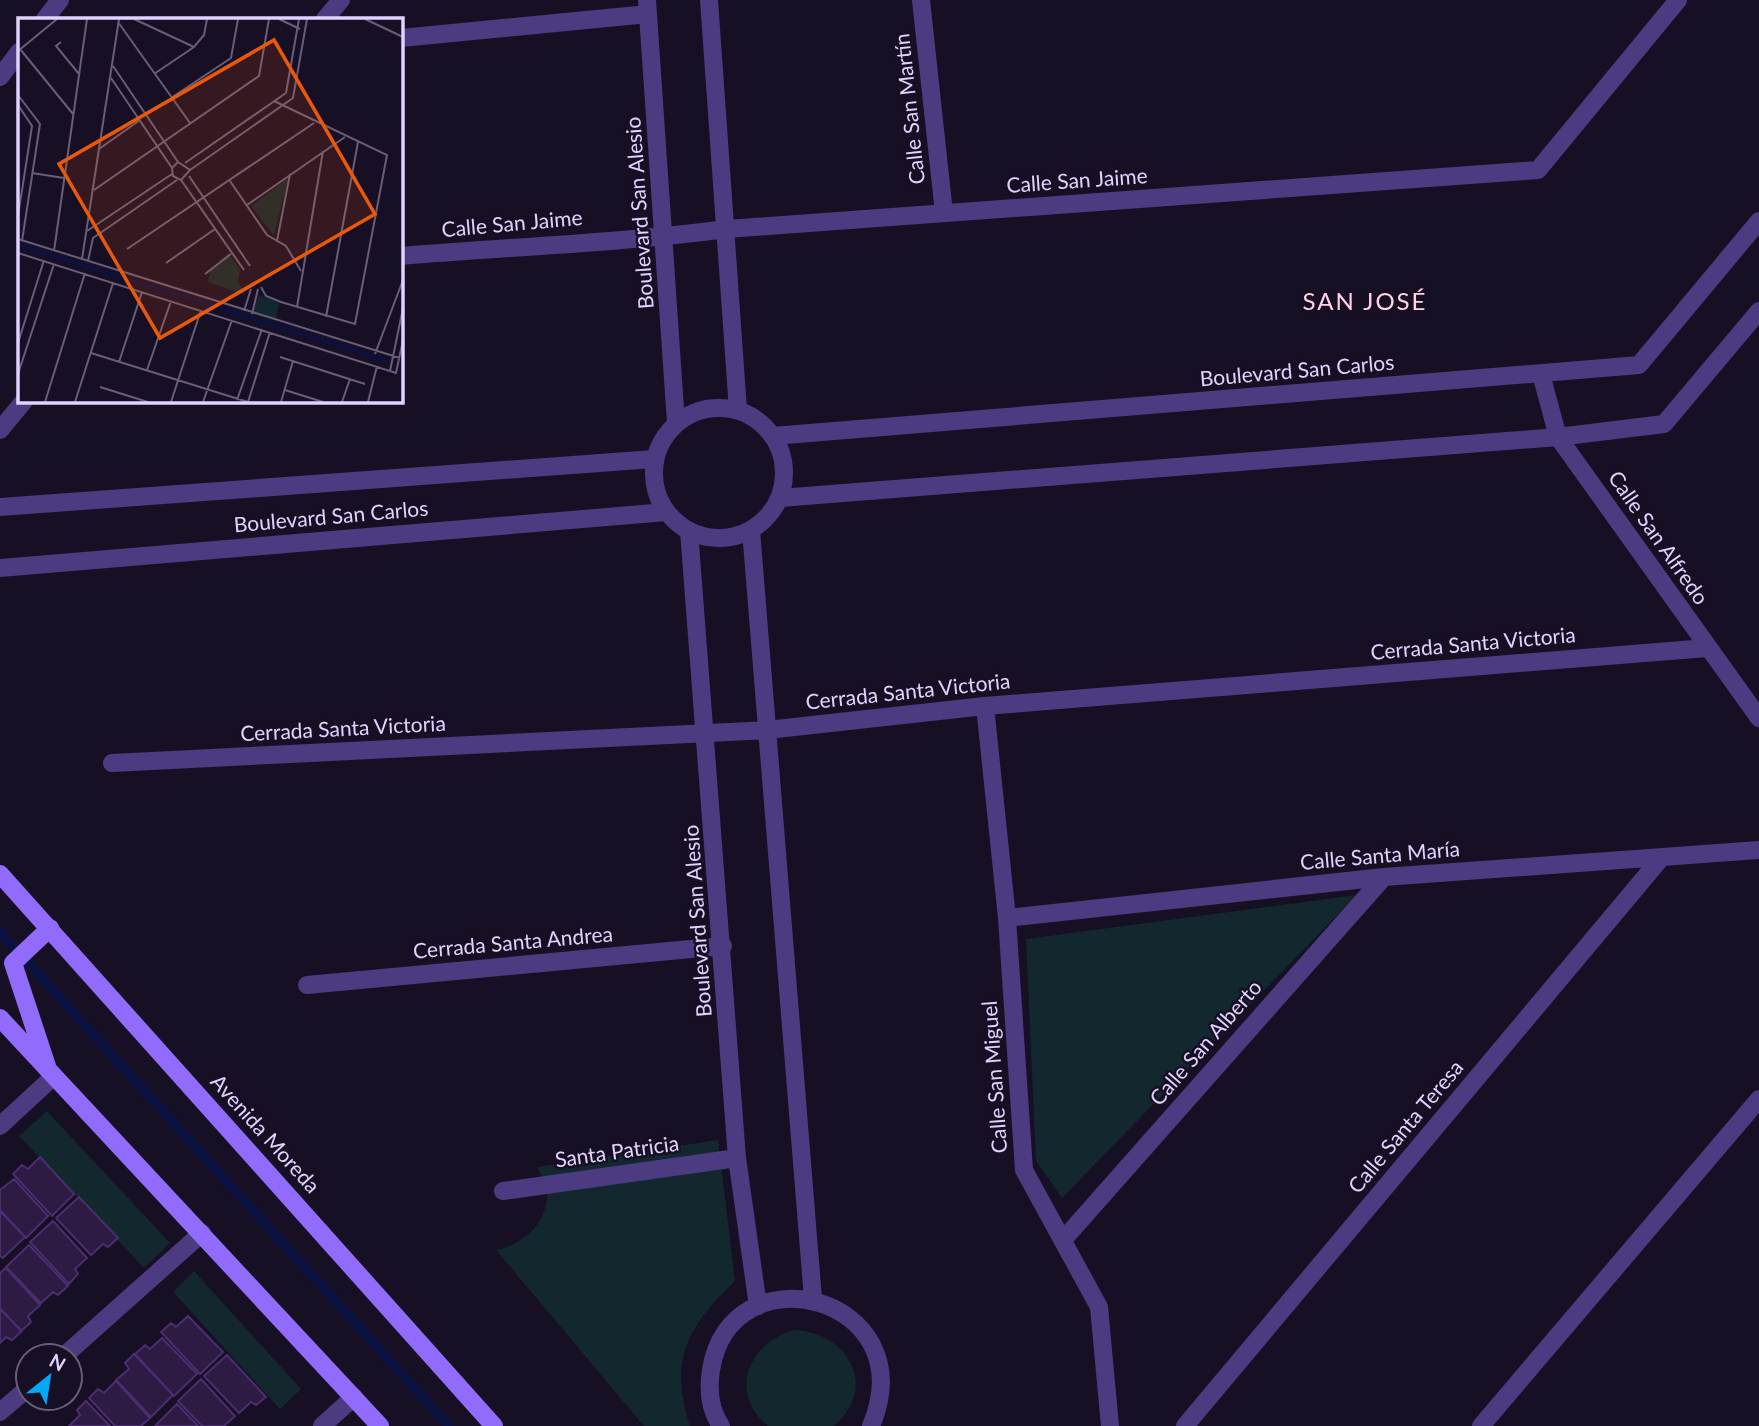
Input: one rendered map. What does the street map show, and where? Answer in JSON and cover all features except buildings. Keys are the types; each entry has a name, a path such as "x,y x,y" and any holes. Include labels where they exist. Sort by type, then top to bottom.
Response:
{"main road":[{"name":"Avenida Moreda","path":"0,874 495,1426"},
{"path":"50,928 7,962 52,1076"},
{"path":"0,1018 380,1426"}],"street":[{"path":"46,18 60,0"},
{"path":"326,18 341,0"},
{"path":"709,0 738,410"},
{"name":"Calle San Martín","path":"921,0 944,214"},
{"name":"Calle San Jaime","path":"402,257 665,237 727,229 1538,170 1678,0"},
{"path":"402,38 648,7"},
{"name":"Boulevard San Alesio","path":"648,7 676,424"},
{"path":"0,77 18,53"},
{"name":"Boulevard San Carlos","path":"773,436 1639,365 1759,221"},
{"path":"780,498 1558,436 1664,424 1759,311"},
{"name":"Calle San Alfredo","path":"1541,374 1558,436 1759,718"},
{"path":"0,430 23,402"},
{"path":"716,408 738,410 757,420 773,436 784,466 785,477 780,498 769,517 751,530 731,538 710,538 689,531 666,512 657,496 654,459 662,439 676,424 694,412 716,408"},
{"name":"Boulevard San Carlos","path":"0,507 654,459"},
{"name":"Boulevard San Carlos","path":"0,568 666,512"},
{"path":"751,530 813,1299"},
{"name":"Boulevard San Alesio","path":"689,531 723,946 737,1158 758,1306"},
{"name":"Cerrada Santa Victoria","path":"112,763 767,730 985,706 1707,648"},
{"name":"Calle San Miguel","path":"985,706 1007,918 1024,1170 1099,1307 1110,1426"},
{"name":"Calle Santa María","path":"1007,918 1384,877 1759,850"},
{"name":"Calle Santa Teresa","path":"1185,1426 1662,857"},
{"name":"Calle San Alberto","path":"1063,1240 1384,877"},
{"name":"Cerrada Santa Andrea","path":"307,985 723,946"},
{"path":"0,1126 52,1076"},
{"path":"1481,1426 1759,1099"},
{"name":"Santa Patricia","path":"503,1191 737,1158"},
{"path":"80,1342 202,1233"},
{"path":"721,1426 715,1418 708,1386 713,1352 731,1325 758,1306 785,1297 813,1299 839,1309 860,1326 875,1350 882,1377 880,1404 871,1426"},
{"path":"322,1426 354,1397"},
{"path":"0,1412 14,1400"}],"green space":[{"path":"1357,895 1062,1198 1036,1161 1026,939"},
{"path":"47,1111 170,1243 144,1268 19,1136"},
{"path":"718,1140 735,1281 705,1313 687,1346 682,1363 681,1382 690,1426 644,1426 496,1250 524,1238 543,1214 547,1190 537,1167"},
{"path":"194,1271 301,1389 280,1409 173,1292"},
{"path":"794,1330 813,1333 829,1340 842,1351 851,1364 855,1379 854,1395 847,1411 834,1426 768,1426 756,1413 748,1398 746,1384 755,1357 778,1336"}],"waterway":[{"path":"0,932 449,1426"}],"district":[{"name":"SAN JOSÉ","path":"1365,302"}]}
